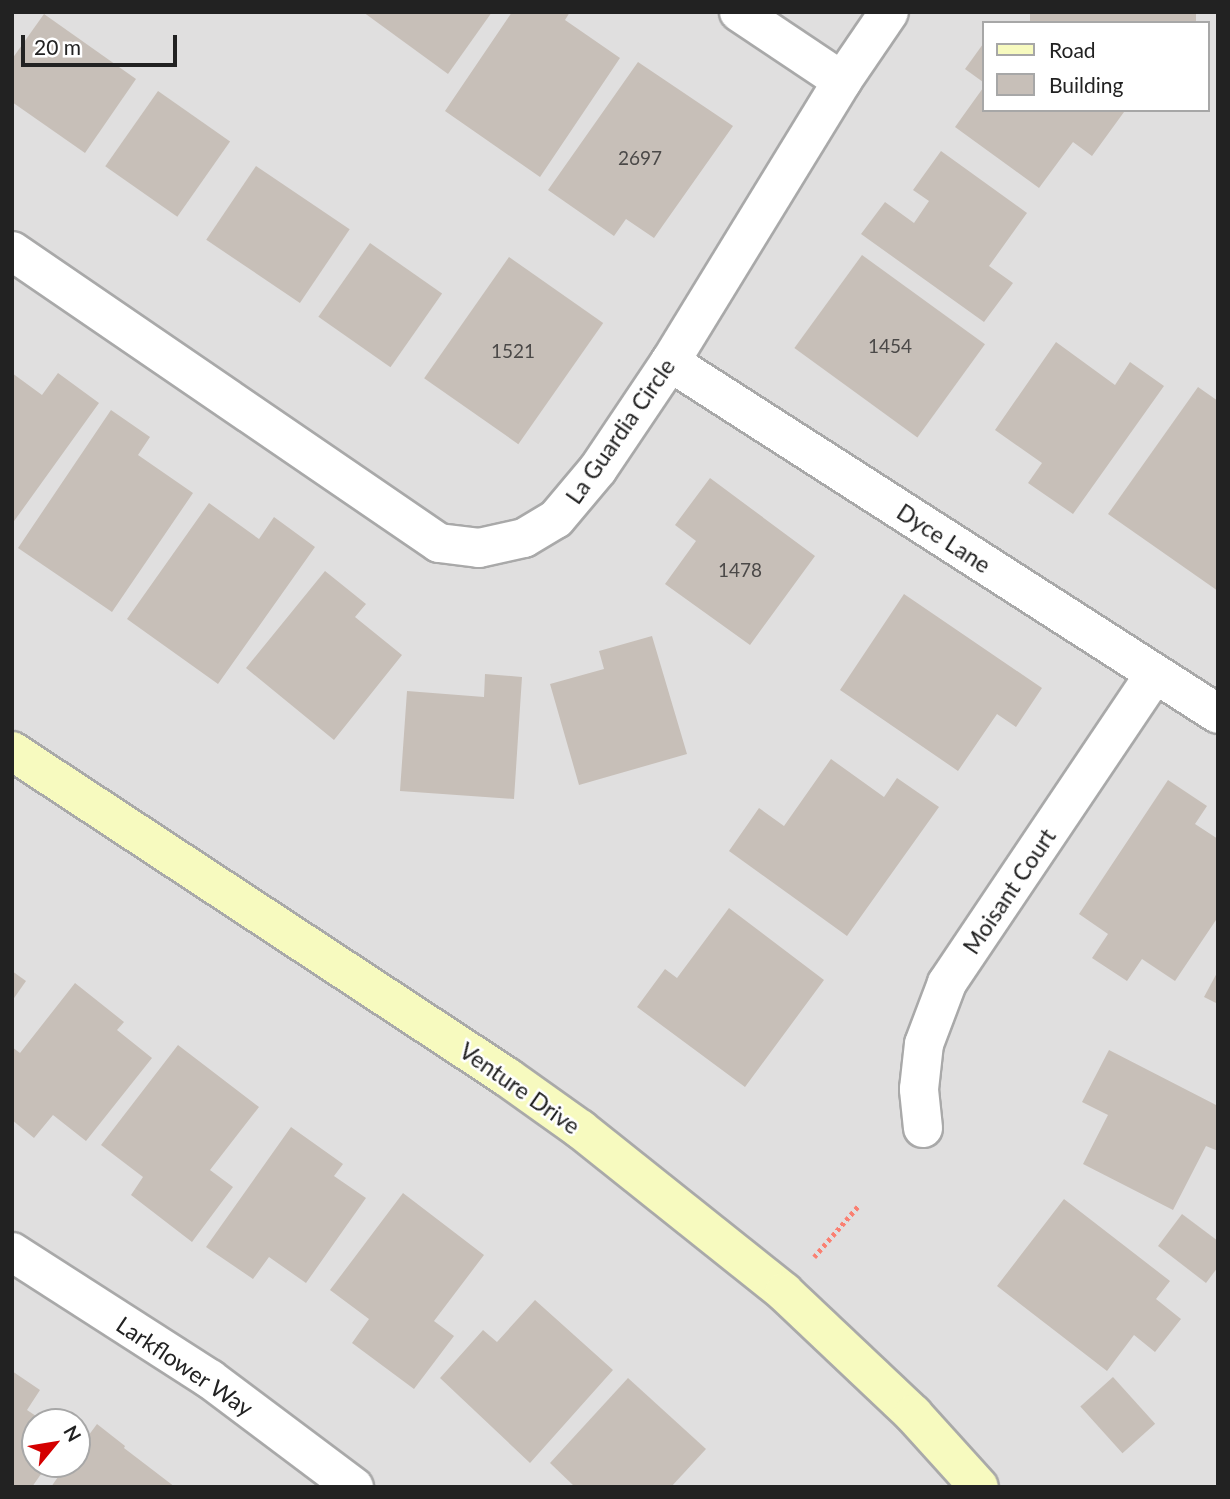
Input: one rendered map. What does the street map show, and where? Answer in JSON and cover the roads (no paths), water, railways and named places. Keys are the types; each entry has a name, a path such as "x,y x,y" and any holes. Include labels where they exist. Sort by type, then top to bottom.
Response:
{"street":[{"path":"739,12 842,81"},
{"name":"La Guardia Circle","path":"12,251 439,543 480,548 524,538 556,519 598,469 670,362 842,81 888,12"},
{"name":"Dyce Lane","path":"670,362 1218,714"},
{"name":"Moisant Court","path":"923,1128 919,1089 924,1044 947,983 1154,675"},
{"name":"Venture Drive","path":"12,751 507,1077 580,1129 783,1292 912,1414 979,1487"},
{"name":"Larkflower Way","path":"12,1252 209,1380 354,1487"}]}
